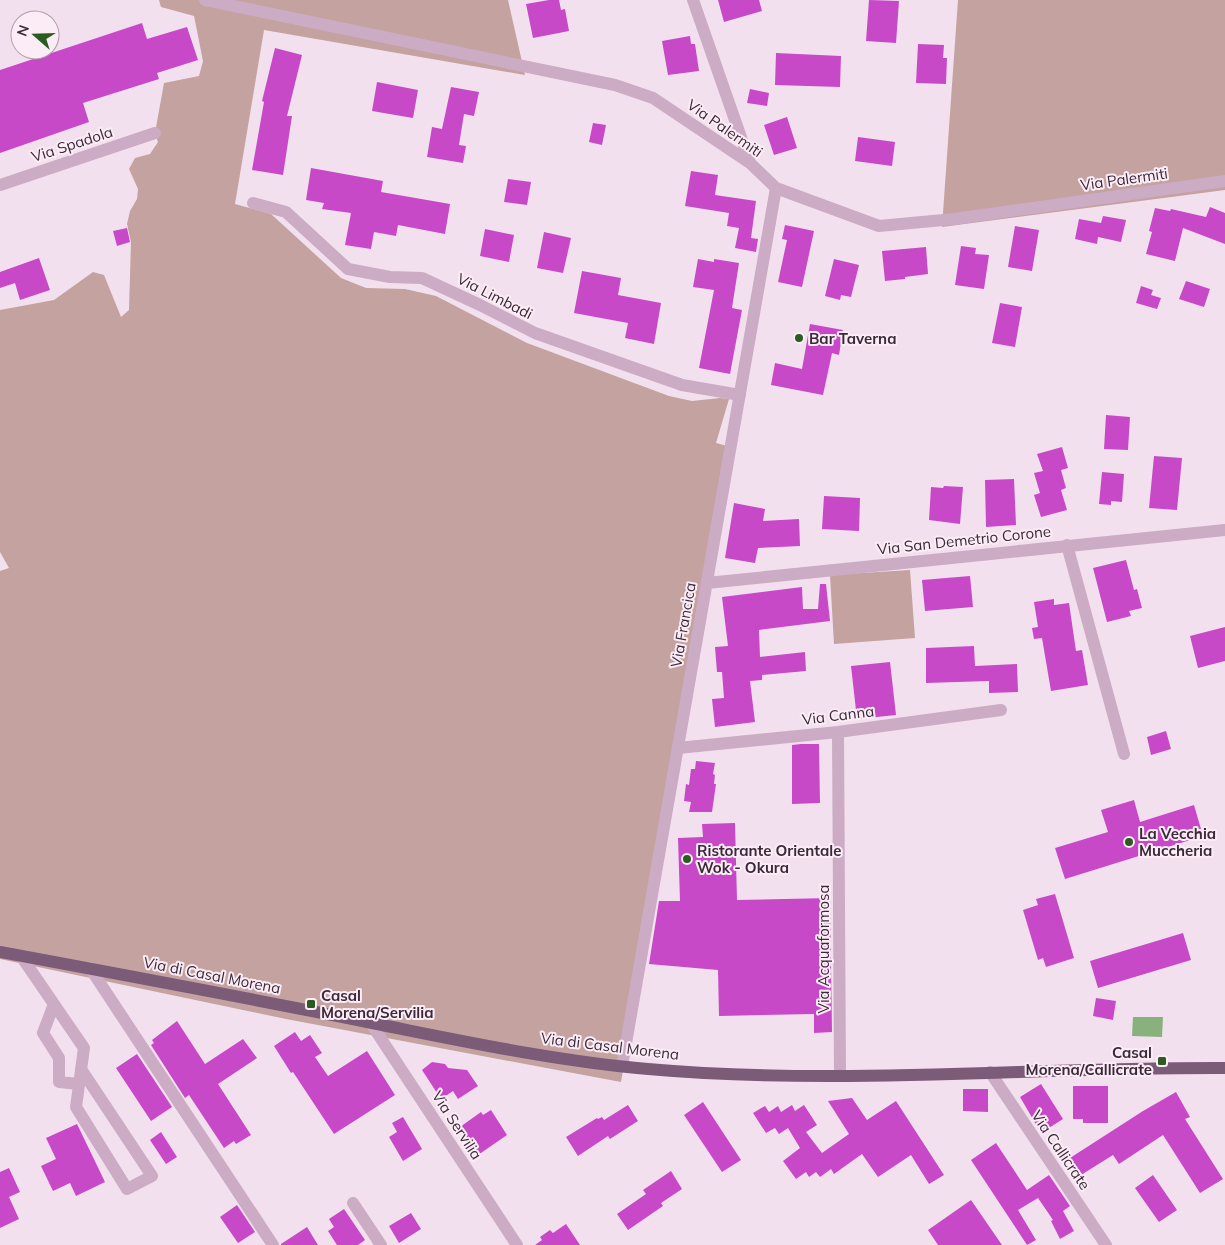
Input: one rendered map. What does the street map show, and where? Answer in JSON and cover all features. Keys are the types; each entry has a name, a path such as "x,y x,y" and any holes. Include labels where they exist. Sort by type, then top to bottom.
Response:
{"main road":[{"name":"Via di Casal Morena","path":"0,952 482,1044 622,1066 734,1074 840,1076 1225,1068"}],"street":[{"name":"Via Palermiti","path":"205,0 615,85 653,98 750,163 776,188 879,226 954,219 1225,181"},
{"path":"693,0 750,163"},
{"name":"Via Spadola","path":"0,185 155,133"},
{"name":"Via Francica","path":"622,1066 776,188"},
{"name":"Via Limbadi","path":"254,203 286,212 348,270 390,277 422,278 480,305 534,334 682,385 740,395"},
{"name":"Via San Demetrio Corone","path":"707,583 1225,530"},
{"path":"1067,546 1124,754"},
{"name":"Via Canna","path":"678,748 838,732 1001,710"},
{"name":"Via Acquaformosa","path":"838,732 840,1076"},
{"path":"21,956 84,1048 81,1069 76,1107 127,1189 152,1176 81,1069"},
{"path":"90,968 273,1245"},
{"path":"54,1004 43,1033 59,1058 59,1082 79,1084"},
{"name":"Via Servilia","path":"370,1022 517,1245"},
{"name":"Via Callicrate","path":"990,1072 1106,1245"},
{"path":"354,1203 381,1245"}],"shaded area":[{"path":"159,0 508,0 525,75 264,30 235,204 271,214 341,278 366,288 405,289 436,296 527,343 669,396 692,401 729,399 716,443 731,447 621,1082 286,1019 0,959 0,571 9,568 0,552 0,310 54,300 93,272 104,275 121,317 129,310 131,242 127,224 130,211 137,199 138,189 129,169 135,158 150,154 158,142 155,133 164,83 199,76 203,61 194,16 161,7"},
{"path":"958,0 1225,0 1225,190 942,227"},
{"path":"910,570 915,638 834,644 830,575"},
{"path":"1133,1017 1163,1017 1162,1037 1132,1036"}],"building":[{"path":"559,0 561,10 565,9 569,31 533,38 526,4"},
{"path":"718,0 759,0 762,11 724,22"},
{"path":"869,0 899,1 896,43 866,41"},
{"path":"142,23 147,39 187,27 198,60 157,73 159,79 83,103 89,122 0,153 0,70 30,60 60,60 60,50"},
{"path":"690,36 691,44 695,44 699,71 668,75 662,41"},
{"path":"918,44 944,45 943,58 947,58 946,84 916,83"},
{"path":"275,48 302,55 287,116 292,116 283,175 252,170 264,102 262,101"},
{"path":"776,53 841,56 840,87 775,85"},
{"path":"377,82 418,90 413,118 372,111"},
{"path":"451,87 479,92 474,116 464,114 459,145 466,146 463,163 427,157 432,127 442,129"},
{"path":"750,89 769,93 767,106 747,103"},
{"path":"787,117 797,148 774,155 764,125"},
{"path":"593,123 606,125 602,145 589,142"},
{"path":"858,137 895,142 892,166 855,161"},
{"path":"311,168 383,181 381,192 450,204 445,234 398,225 396,236 374,232 371,249 345,245 351,213 322,209 324,203 306,200"},
{"path":"691,171 718,175 715,195 756,201 751,238 758,239 756,252 735,248 739,228 727,226 729,213 685,206"},
{"path":"508,179 531,182 527,205 504,202"},
{"path":"1210,207 1225,213 1225,244 1183,228 1175,261 1146,254 1152,232 1149,231 1155,208 1170,211 1171,209 1206,217"},
{"path":"1103,216 1126,220 1121,242 1098,237 1097,244 1075,239 1079,219 1101,223"},
{"path":"785,225 814,231 802,287 778,282 787,240 782,239"},
{"path":"1015,226 1039,230 1032,271 1008,267"},
{"path":"127,228 130,242 117,246 113,231"},
{"path":"485,229 514,235 509,262 480,256"},
{"path":"544,232 571,238 563,273 537,268"},
{"path":"961,246 976,248 975,254 989,255 984,289 955,285"},
{"path":"926,247 928,274 885,281 882,251"},
{"path":"39,258 50,290 20,300 15,283 0,288 0,272"},
{"path":"698,259 714,262 714,259 739,263 732,308 742,310 730,374 699,368 714,290 693,287"},
{"path":"834,259 859,265 851,297 841,295 840,300 825,296"},
{"path":"582,271 621,278 618,295 661,303 654,344 625,338 628,323 574,313"},
{"path":"1186,281 1210,289 1204,307 1179,299"},
{"path":"1141,286 1153,290 1151,295 1161,298 1157,309 1136,303"},
{"path":"1000,303 1022,307 1015,347 992,343"},
{"path":"810,324 843,330 839,355 832,353 823,395 771,385 775,363 802,369"},
{"path":"1106,415 1130,417 1128,450 1104,449"},
{"path":"1062,447 1068,468 1061,470 1066,488 1061,490 1067,510 1041,517 1034,495 1040,493 1034,473 1043,471 1037,454"},
{"path":"1154,456 1182,458 1177,510 1149,508"},
{"path":"1102,472 1124,474 1122,502 1111,501 1111,505 1099,504"},
{"path":"1014,479 1016,525 986,527 985,480"},
{"path":"944,486 963,487 960,524 929,520 931,487 943,488"},
{"path":"824,496 860,498 859,531 822,529"},
{"path":"734,503 765,509 763,521 799,519 800,546 758,548 755,563 725,558"},
{"path":"1126,560 1134,590 1137,589 1142,608 1129,611 1131,616 1107,622 1093,568"},
{"path":"970,576 973,607 925,611 922,580"},
{"path":"820,584 826,584 830,621 759,630 760,657 805,652 806,671 762,675 762,680 750,681 755,722 715,727 712,699 724,698 722,672 717,672 715,647 728,646 722,597 802,587 803,609 818,609"},
{"path":"1054,599 1054,605 1069,603 1076,651 1082,650 1088,685 1051,691 1042,638 1034,639 1032,628 1038,627 1034,602"},
{"path":"1225,627 1225,661 1198,668 1190,636"},
{"path":"974,646 975,666 1017,664 1018,692 989,693 989,681 926,683 926,648"},
{"path":"890,662 896,715 857,719 851,666"},
{"path":"1166,731 1171,749 1151,755 1147,737"},
{"path":"819,744 820,803 792,804 792,745"},
{"path":"696,761 715,763 713,774 715,775 714,784 716,784 712,812 689,812 691,802 684,801 686,784 689,785 691,769 695,769"},
{"name":"La Vecchia Muccheria","path":"1134,800 1140,822 1194,805 1203,836 1065,879 1055,848 1108,832 1101,810"},
{"path":"735,823 737,900 830,898 832,1032 814,1033 814,1014 719,1016 718,970 649,964 659,901 680,901 678,838 703,837 702,824"},
{"path":"1055,894 1074,958 1046,967 1043,958 1038,960 1023,910 1038,905 1036,899"},
{"path":"1183,933 1191,960 1098,988 1090,961"},
{"path":"1096,998 1116,1001 1113,1020 1093,1016"},
{"path":"177,1021 205,1064 243,1039 257,1058 218,1084 251,1135 236,1144 234,1141 224,1148 189,1095 185,1098 151,1045 154,1043 152,1040"},
{"path":"295,1032 301,1041 310,1035 322,1053 315,1057 328,1076 367,1051 395,1095 334,1134 274,1046"},
{"path":"137,1054 172,1107 151,1121 116,1068"},
{"path":"432,1062 445,1064 448,1068 467,1070 478,1086 458,1099 453,1091 441,1099 422,1070"},
{"path":"1041,1084 1063,1119 1041,1133 1020,1097"},
{"path":"1073,1086 1108,1086 1108,1123 1083,1123 1083,1119 1073,1119"},
{"path":"963,1089 988,1089 988,1112 963,1111"},
{"path":"1176,1092 1190,1117 1185,1119 1223,1179 1200,1193 1163,1135 1119,1164 1113,1155 1081,1175 1070,1158"},
{"path":"852,1098 867,1120 896,1101 944,1175 929,1184 911,1155 878,1177 862,1154 834,1174 831,1169 820,1177 816,1172 809,1177 806,1172 796,1179 783,1161 800,1148 788,1128 779,1134 775,1128 766,1133 753,1113 765,1106 769,1112 778,1106 781,1112 792,1105 795,1111 804,1105 817,1125 806,1132 822,1153 849,1134 828,1101"},
{"path":"703,1102 741,1160 722,1172 684,1115"},
{"path":"628,1105 638,1121 610,1139 608,1136 578,1156 566,1137 597,1118 602,1117 604,1120"},
{"path":"491,1110 507,1135 478,1155 460,1127 481,1112 483,1115"},
{"path":"403,1117 422,1149 403,1161 389,1137 397,1132 392,1123"},
{"path":"77,1124 105,1182 76,1196 70,1183 53,1191 41,1166 56,1159 46,1138"},
{"path":"161,1132 177,1157 166,1164 150,1140"},
{"path":"996,1143 1027,1190 1049,1175 1070,1206 1063,1211 1074,1231 1060,1239 1051,1221 1053,1220 1038,1198 1018,1210 1036,1240 1027,1245 971,1160"},
{"path":"9,1168 20,1192 9,1197 19,1219 0,1228 0,1172"},
{"path":"671,1171 682,1189 661,1203 663,1206 628,1230 617,1214 646,1194 643,1190"},
{"path":"1153,1175 1177,1210 1159,1222 1135,1188"},
{"path":"971,1200 1002,1245 938,1245 928,1230"},
{"path":"237,1205 255,1232 238,1243 220,1217"},
{"path":"344,1209 365,1240 358,1245 337,1245 328,1231 334,1227 329,1219"},
{"path":"411,1213 421,1229 399,1243 389,1226"},
{"path":"566,1224 580,1245 535,1245 542,1240 540,1237 550,1230 553,1233"},
{"path":"307,1227 318,1245 281,1245 281,1244"}],"place":[{"name":"Bar Taverna","path":"799,338"},
{"name":"La Vecchia Muccheria","path":"1129,842"},
{"name":"Ristorante Orientale Wok - Okura","path":"687,859"},
{"name":"Casal Morena/Servilia","path":"311,1004"},
{"name":"Casal Morena/Callicrate","path":"1162,1061"}]}
